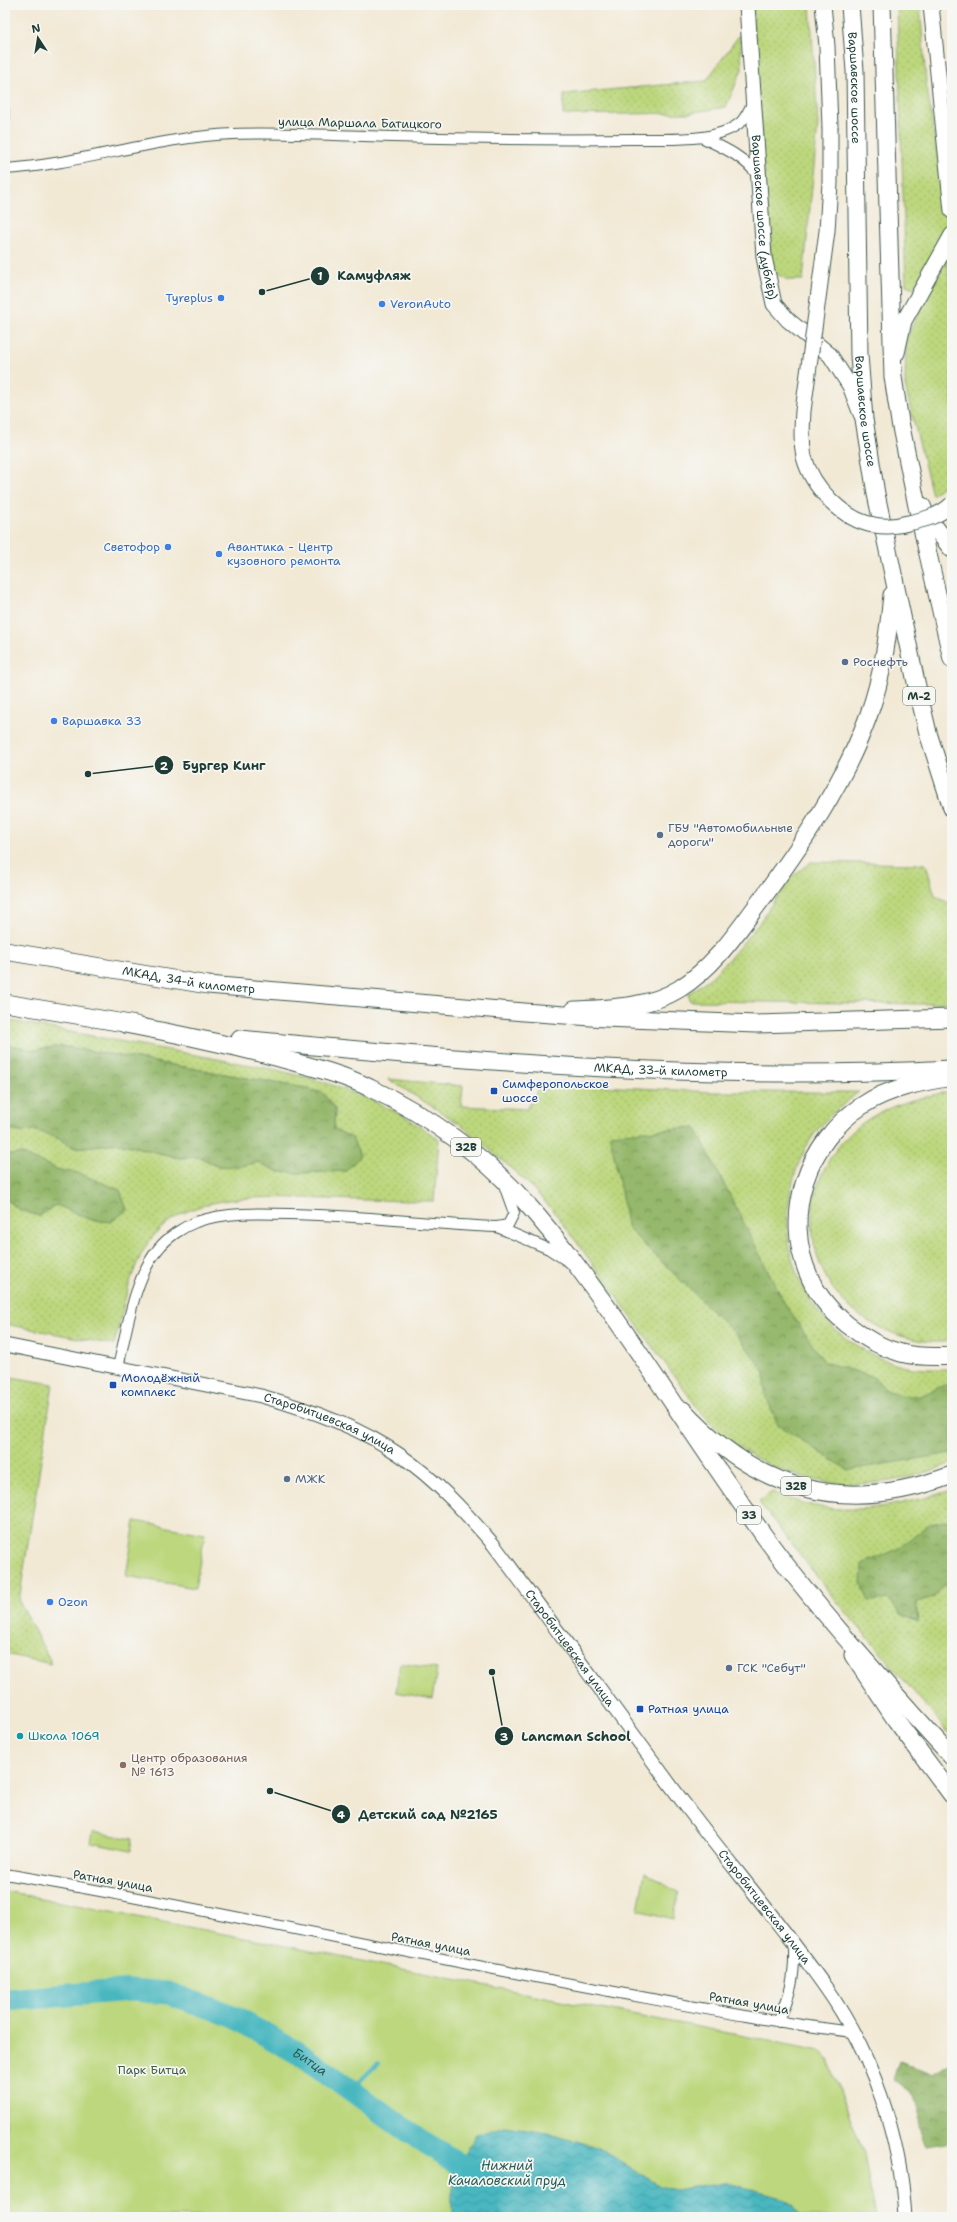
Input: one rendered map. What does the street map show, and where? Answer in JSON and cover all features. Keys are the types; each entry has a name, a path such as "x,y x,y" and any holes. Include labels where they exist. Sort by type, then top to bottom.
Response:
{"main road":[{"name":"Варшавское шоссе (дублёр)","path":"747,5 764,257 774,304 788,320 830,355 850,386 864,419"},
{"path":"823,5 830,127 830,183 827,231 803,411 801,441 805,459 815,481 833,503 851,516 874,525 900,525 924,520 947,509 952,504"},
{"name":"Варшавское шоссе","path":"850,5 855,71 858,355 864,419 876,494 928,733 952,808"},
{"path":"882,5 893,377 913,484 952,659"},
{"path":"931,5 952,211"},
{"path":"893,377 900,335 904,321 952,235"},
{"path":"913,484 926,516 952,549"},
{"path":"524,1012 613,1008 658,999 679,989 700,974 720,954 778,878 839,783 869,714 879,682 888,640 894,581"},
{"name":"МКАД, 34-й километр","path":"5,951 208,985 524,1012"},
{"path":"5,1003 125,1024"},
{"path":"524,1012 613,1018 756,1024 952,1018"},
{"name":"МКАД, 33-й километр","path":"125,1024 202,1035 370,1051 550,1065 678,1072 831,1074 952,1069"},
{"name":"32B","path":"125,1024 247,1049 321,1070 370,1088 411,1110 446,1133 479,1157 526,1202 578,1267 669,1395 710,1438 749,1466 798,1486 828,1494 854,1495 882,1493 913,1488 952,1475"},
{"path":"952,1077 889,1092 864,1104 843,1119 826,1138 813,1159 804,1182 799,1208 799,1231 802,1255 810,1278 821,1296 835,1313 847,1323 875,1342 900,1353 925,1357 952,1356"},
{"name":"33","path":"669,1395 698,1442 760,1530 836,1630 952,1757"},
{"path":"836,1630 896,1720 952,1795"}],"street":[{"name":"улица Маршала Батицкого","path":"5,170 205,136 232,134 587,139 703,138 729,129 741,122 753,103"},
{"name":"улица Маршала Батицкого","path":"703,138 730,151 752,167 758,176"},
{"path":"118,1367 139,1286 148,1265 164,1243 176,1233 195,1223 218,1216 247,1213 345,1214 497,1227 508,1225 514,1213 499,1175"},
{"path":"497,1227 549,1249 578,1267"},
{"name":"Старобитцевская улица","path":"5,1345 260,1396 296,1406 366,1435 400,1455 432,1480 469,1516 493,1544 687,1807 826,1988 852,2032 866,2061 890,2124 905,2217"},
{"name":"Ратная улица","path":"5,1874 150,1901 484,1968 778,2022 852,2032"},
{"path":"778,2022 791,1992 794,1972 794,1946"}],"green space":[{"path":"752,5 810,5 818,124 803,280 788,280 773,272 768,234"},
{"path":"897,5 920,5 926,82 949,228 914,288 906,285"},
{"path":"740,34 742,69 726,107 688,113 563,115 564,94 706,81"},
{"path":"5,91 9,112 7,137 5,140"},
{"path":"947,258 952,315 952,479 932,495 905,386 906,338"},
{"path":"811,862 926,864 935,896 951,904 952,906 952,1002 922,1004 690,1001 688,994 710,978 730,958 757,926 789,879"},
{"path":"5,1020 277,1070 324,1082 369,1099 404,1116 439,1139 434,1201 274,1197 222,1201 198,1207 175,1218 156,1233 141,1255 128,1287 114,1345 5,1324 5,1198 20,1210 56,1205 92,1220 78,1173 59,1170 22,1154 5,1155 5,1127 18,1132 38,1131 57,1138 75,1148 119,1143 180,1158 200,1157 217,1166 238,1167 258,1162 279,1172 301,1173 346,1171 352,1138 334,1129 335,1109 305,1088 62,1046 34,1050 5,1044"},
{"path":"5,1044 34,1050 62,1046 305,1088 323,1093 335,1109 334,1129 352,1138 360,1156 346,1171 301,1173 279,1172 258,1162 238,1167 217,1166 200,1157 180,1158 119,1143 75,1148 57,1138 38,1131 18,1132 5,1127"},
{"path":"388,1079 463,1086 461,1106 527,1109 538,1089 564,1084 713,1092 859,1092 825,1121 810,1140 802,1155 796,1170 790,1195 788,1224 790,1251 798,1277 811,1300 827,1321 848,1339 871,1354 904,1367 952,1369 952,1463 922,1474 892,1481 862,1484 832,1483 804,1477 775,1468 748,1453 722,1434 699,1410 559,1218 529,1184 460,1124"},
{"path":"952,1091 952,1341 928,1342 890,1332 859,1315 836,1293 821,1265 813,1236 813,1205 822,1174 839,1146 864,1122 884,1110 906,1102"},
{"path":"695,1127 785,1304 824,1362 874,1377 886,1390 905,1396 920,1396 952,1382 952,1453 848,1470 778,1425 765,1394 765,1372 738,1336 628,1229 610,1134"},
{"path":"22,1154 59,1170 78,1173 120,1190 127,1210 111,1222 92,1220 56,1205 39,1216 20,1210 5,1198 5,1155"},
{"path":"5,1376 53,1384 19,1601 52,1664 5,1654"},
{"path":"952,1490 952,1737 829,1592 759,1502 772,1492 813,1506 859,1509 875,1508 922,1499"},
{"path":"952,1519 952,1582 947,1582 934,1597 916,1602 918,1622 900,1614 889,1599 869,1601 861,1584 862,1564 898,1549 930,1524"},
{"path":"135,1521 205,1534 195,1588 126,1576"},
{"path":"400,1663 437,1669 432,1699 396,1692"},
{"path":"93,1832 133,1839 131,1851 91,1843"},
{"path":"645,1872 679,1893 673,1919 638,1910"},
{"name":"Парк Битца","path":"5,1891 820,2051 828,2059 864,2154 875,2217 5,2217"},
{"path":"900,2061 933,2075 952,2063 952,2137 945,2143 926,2146 919,2128 920,2108 910,2092 894,2080"}],"water":[{"name":"Нижний Качаловский пруд","path":"504,2126 548,2132 599,2148 660,2186 675,2190 724,2182 779,2196 793,2205 802,2217 453,2217 452,2195 454,2184 470,2144 476,2135"}],"waterway":[{"name":"Битца","path":"5,2000 132,1990 168,1993 230,2015 305,2057 425,2143 459,2164 488,2176"},
{"path":"351,2090 378,2063"}],"place":[{"name":"Камуфляж","path":"262,292"},
{"name":"Tyreplus","path":"221,298"},
{"name":"VeronAuto","path":"382,304"},
{"name":"Светофор","path":"168,547"},
{"name":"Авантика - Центр кузовного ремонта","path":"219,554"},
{"name":"Роснефть","path":"845,662"},
{"name":"Варшавка 33","path":"54,721"},
{"name":"Бургер Кинг","path":"88,774"},
{"name":"ГБУ \"Автомобильные дороги\"","path":"660,835"},
{"name":"Симферопольское шоссе","path":"494,1091"},
{"name":"Молодёжный комплекс","path":"113,1385"},
{"name":"МЖК","path":"287,1479"},
{"name":"Ozon","path":"50,1602"},
{"name":"ГСК \"Себут\"","path":"729,1668"},
{"name":"Lancman School","path":"492,1672"},
{"name":"Ратная улица","path":"640,1709"},
{"name":"Школа 1069","path":"20,1736"},
{"name":"Центр образования № 1613","path":"123,1765"},
{"name":"Детский сад №2165","path":"270,1791"}]}
